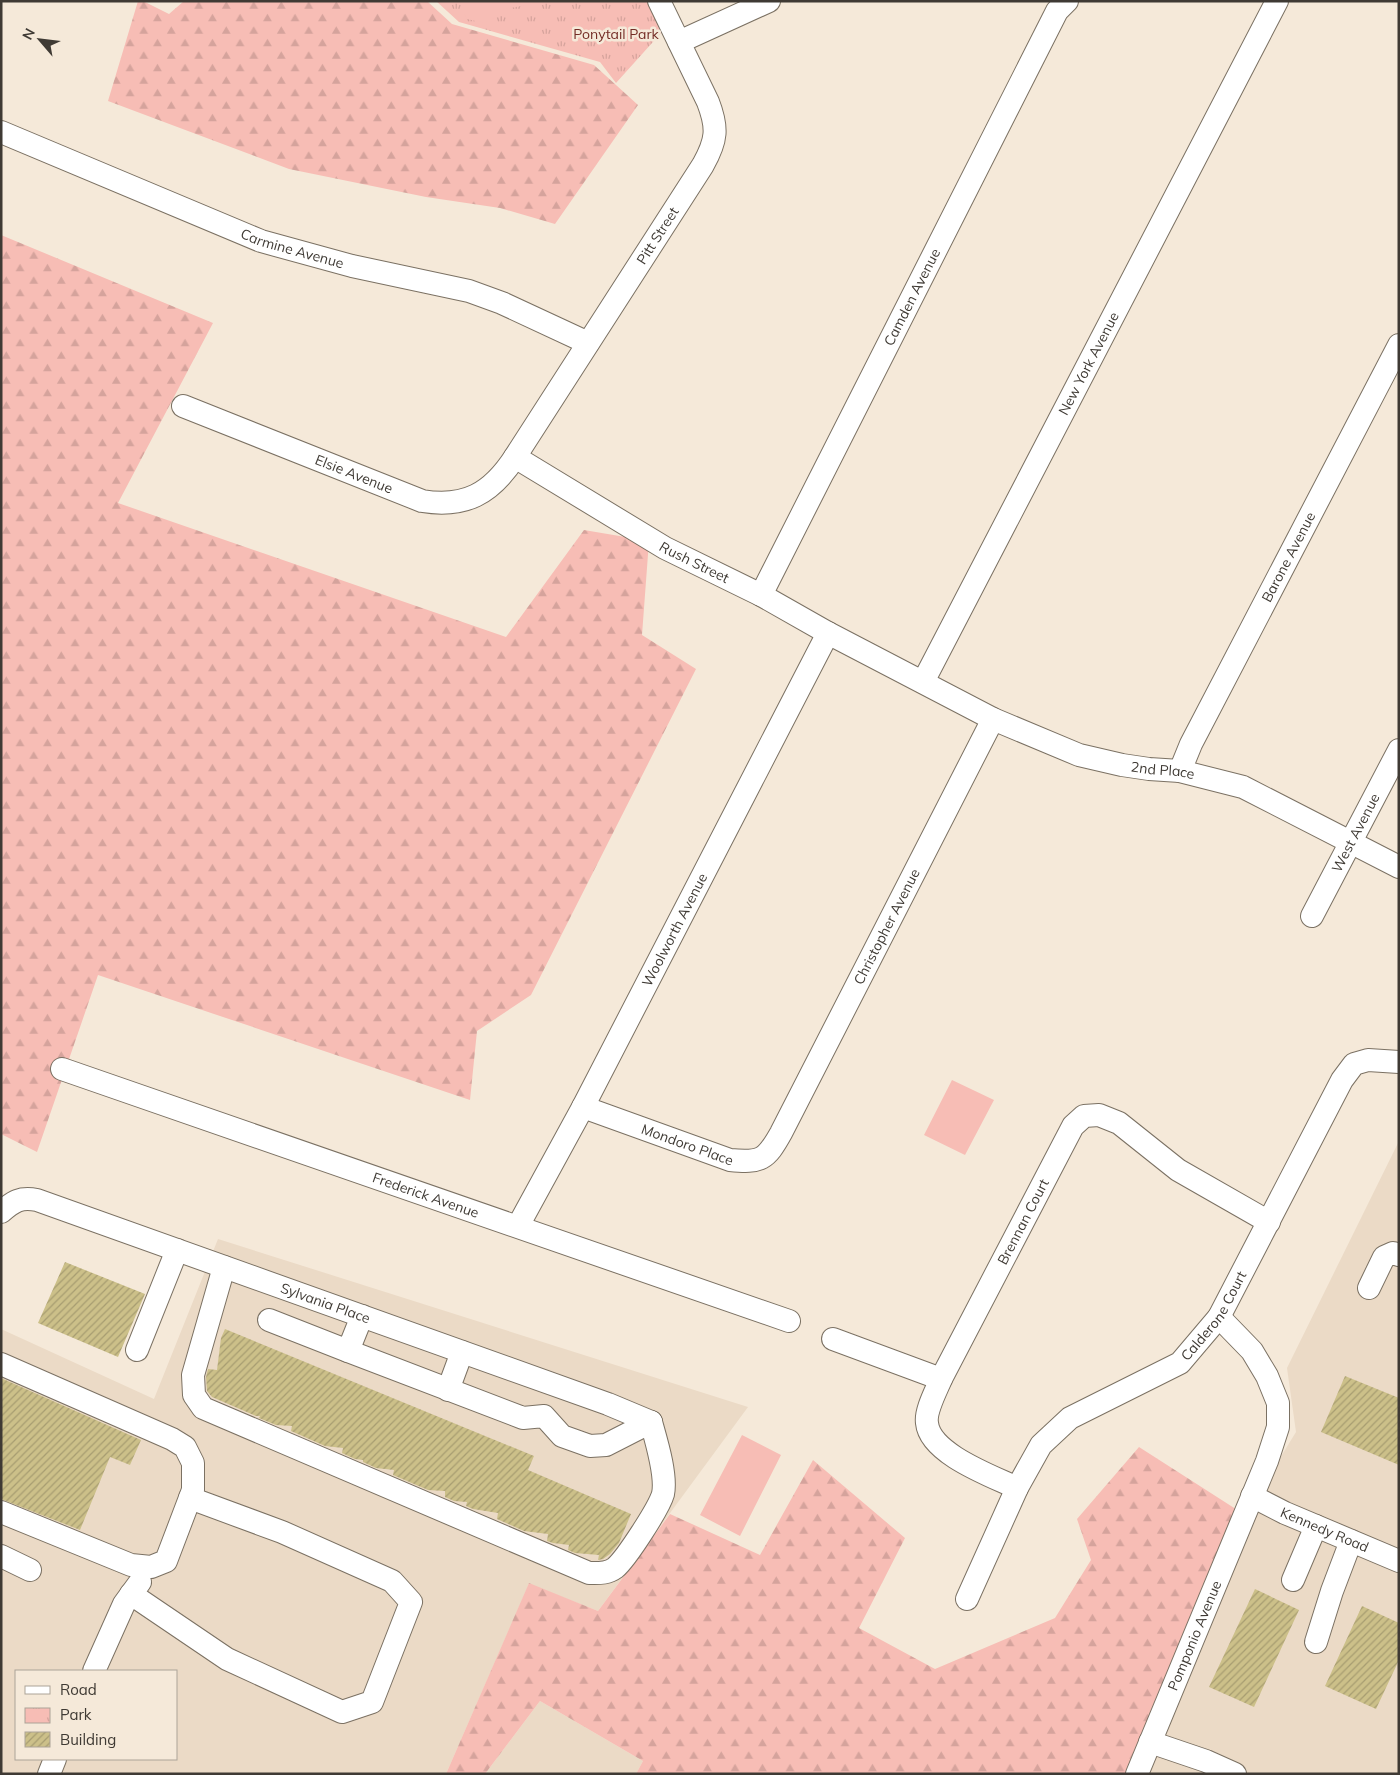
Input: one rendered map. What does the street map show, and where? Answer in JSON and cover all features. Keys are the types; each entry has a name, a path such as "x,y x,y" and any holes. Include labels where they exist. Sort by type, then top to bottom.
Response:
{"street":[{"name":"Pitt Street","path":"514,457 713,148 716,130 714,118 659,1"},
{"path":"679,42 769,1"},
{"name":"Camden Avenue","path":"761,596 1058,11 1067,1"},
{"name":"New York Avenue","path":"923,682 1277,1"},
{"name":"Carmine Avenue","path":"1,132 261,241 352,266 469,291 502,303 588,343"},
{"name":"Barone Avenue","path":"1180,771 1191,744 1399,345"},
{"name":"Elsie Avenue","path":"184,406 413,498 438,503 470,498 484,491 497,481 514,457"},
{"name":"Rush Street","path":"514,457 665,548 761,596 923,682"},
{"name":"Woolworth Avenue","path":"518,1226 583,1107 828,633"},
{"name":"2nd Place","path":"923,682 993,719 1079,755 1131,767 1180,771 1243,787 1399,867"},
{"name":"Christopher Avenue","path":"782,1133 993,719"},
{"name":"West Avenue","path":"1312,916 1399,750"},
{"name":"Calderone Court","path":"967,1599 1017,1488 1041,1445 1070,1418 1180,1363 1219,1317 1342,1080 1354,1064 1368,1060 1399,1062"},
{"name":"Frederick Avenue","path":"62,1069 789,1321"},
{"name":"Mondoro Place","path":"583,1107 730,1160 747,1162 764,1158 773,1149 782,1133"},
{"name":"Brennan Court","path":"1017,1488 958,1459 933,1439 926,1422 941,1380 1073,1126 1084,1116 1099,1115 1119,1123 1178,1170 1269,1222"},
{"name":"Sylvania Place","path":"1,1212 11,1203 25,1198 37,1200 608,1404 651,1422"},
{"path":"137,1350 177,1250"},
{"path":"1369,1288 1384,1257 1393,1253 1399,1255"},
{"path":"224,1267 193,1375 194,1396 203,1408 589,1573 604,1573 614,1569 655,1514 663,1493 661,1460 651,1422 606,1445 590,1446 562,1436 544,1416 523,1418 269,1320"},
{"path":"348,1351 362,1316"},
{"name":"Pomponio Avenue","path":"1138,1774 1252,1496 1278,1427 1278,1403 1267,1376 1252,1351 1219,1317"},
{"path":"833,1339 941,1380"},
{"path":"448,1390 462,1352"},
{"path":"1,1364 172,1439 186,1447 193,1463 193,1490 166,1561 141,1566 1,1512"},
{"name":"Kennedy Road","path":"1252,1496 1285,1513 1399,1561"},
{"path":"131,1594 227,1658 342,1712 372,1702 411,1602 392,1581 282,1532 190,1498"},
{"path":"1293,1580 1316,1526"},
{"path":"1316,1642 1332,1591 1351,1541"},
{"path":"1,1556 30,1570"},
{"path":"94,1670 124,1604 131,1594 141,1566"},
{"path":"1150,1742 1190,1765 1235,1774"},
{"path":"49,1774 55,1760"}],"shaded area":[{"path":"1399,1141 1399,1774 1129,1774 1227,1545 1296,1432 1287,1368"},
{"path":"218,1239 748,1407 598,1611 529,1584 446,1774 1,1774 1,1329 154,1399"},
{"path":"540,1701 643,1761 636,1774 485,1774"}],"green space":[{"path":"138,1 143,1 169,14 184,1 427,1 452,24 594,65 638,105 555,224 500,208 426,197 289,169 108,101"},
{"name":"Ponytail Park","path":"436,1 659,1 670,23 616,83 600,62 459,22"},
{"path":"464,1 548,1 500,10 493,19 482,22 467,19 464,13"},
{"path":"1,235 213,323 118,503 506,637 584,530 649,541 642,635 696,669 531,995 477,1031 470,1100 98,975 37,1152 1,1134"},
{"path":"952,1080 994,1100 965,1155 924,1135"},
{"path":"742,1435 781,1455 740,1536 700,1515"},
{"path":"1139,1447 1242,1513 1129,1774 636,1774 643,1761 540,1701 485,1774 446,1774 529,1583 598,1611 670,1514 760,1555 813,1460 905,1538 859,1628 935,1669 1055,1618 1091,1560 1077,1519"}],"building":[{"path":"65,1262 145,1294 118,1357 38,1323"},
{"path":"225,1329 534,1456 528,1470 631,1514 619,1543 603,1559 598,1560 599,1555 575,1553 568,1550 569,1545 547,1541 548,1534 524,1531 497,1519 498,1513 473,1509 466,1506 467,1502 454,1501 445,1497 445,1491 428,1490 393,1475 394,1470 376,1468 363,1462 363,1460 355,1459 342,1453 343,1448 325,1446 291,1431 292,1426 276,1425 259,1418 260,1416 212,1397 207,1391 206,1377 208,1369 217,1370 221,1338"},
{"path":"1345,1376 1399,1398 1399,1465 1321,1432"},
{"path":"1,1378 141,1440 130,1465 110,1457 80,1530 1,1499"},
{"path":"1255,1589 1299,1610 1254,1707 1209,1687"},
{"path":"1362,1606 1399,1623 1399,1660 1376,1709 1325,1686"}]}
